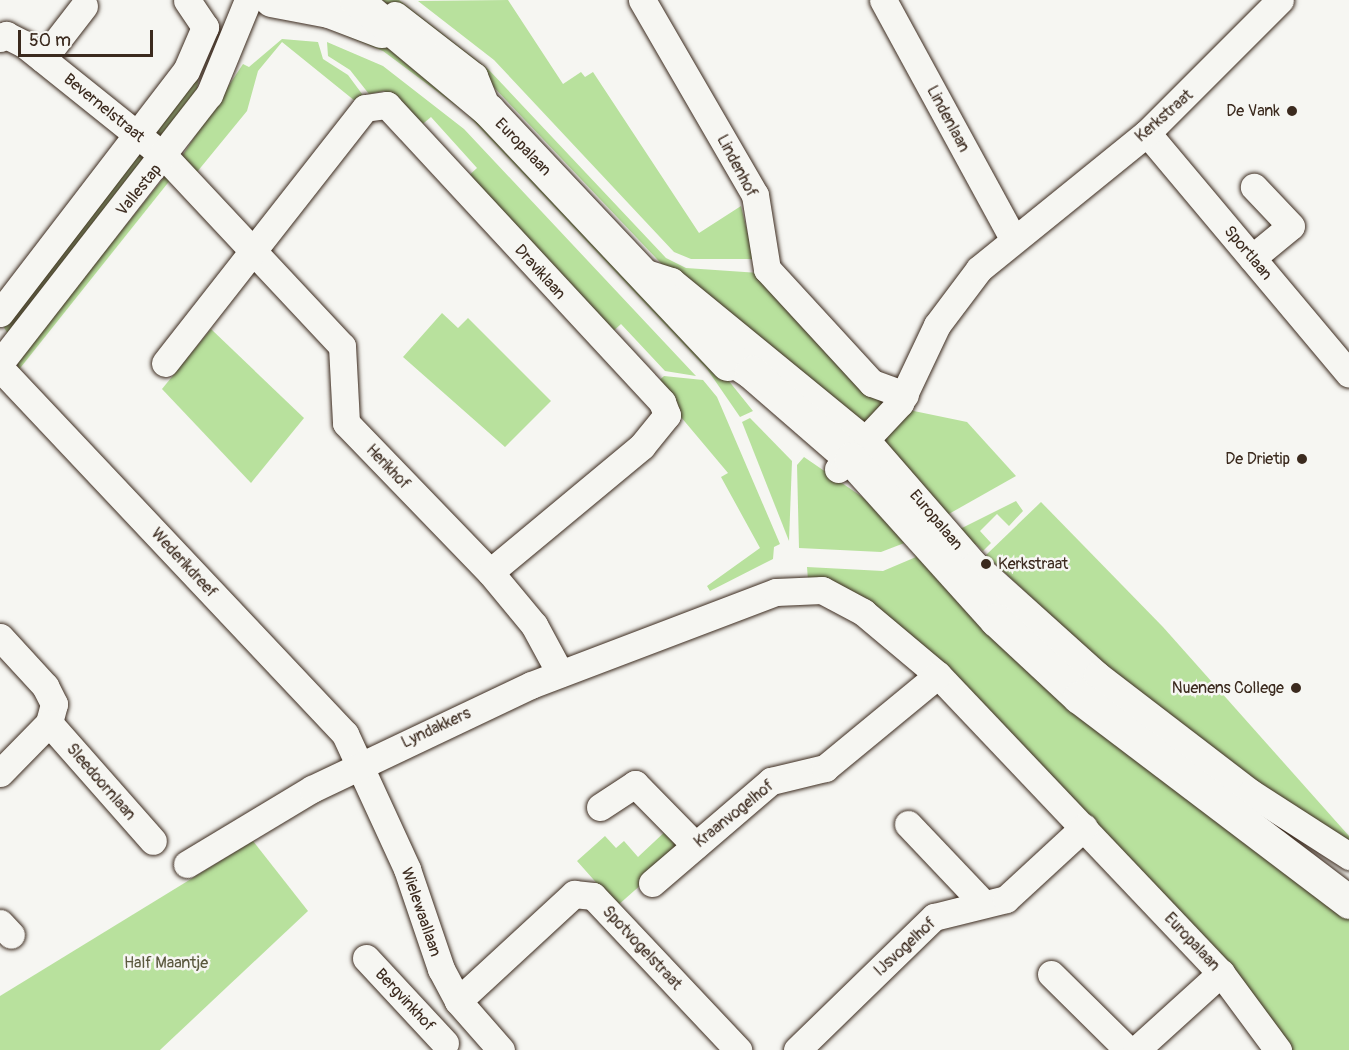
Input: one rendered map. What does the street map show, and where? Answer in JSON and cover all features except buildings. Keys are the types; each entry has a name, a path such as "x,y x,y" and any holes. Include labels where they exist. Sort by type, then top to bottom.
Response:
{"main road":[{"name":"Europalaan","path":"274,0 329,11 394,36"},
{"name":"Europalaan","path":"357,0 394,36 488,110 713,347 740,380 852,457 898,513 996,620 1079,697 1280,846 1349,902"},
{"name":"Europalaan","path":"1280,846 1349,880"}],"street":[{"name":"Vallestap","path":"0,363 165,157 209,95 248,0"},
{"path":"373,0 474,76 488,110"},
{"name":"Lindenhof","path":"642,0 755,195 767,269 872,383 905,395"},
{"name":"Lindenlaan","path":"883,0 1012,238"},
{"name":"Kerkstraat","path":"852,457 905,395 954,298 1012,238 1147,132 1280,0"},
{"path":"43,59 84,6"},
{"name":"Vallestap","path":"0,313 139,136 202,43 195,9"},
{"name":"Bevernelstraat","path":"0,38 6,35 43,59 165,157"},
{"name":"Draviklaan","path":"253,248 365,108 387,105 662,402 667,415 642,446 490,572"},
{"name":"Sportlaan","path":"1147,132 1349,374"},
{"name":"Herikhof","path":"165,157 342,345 346,423 490,572 534,625 560,673"},
{"path":"1252,258 1291,226 1254,187"},
{"path":"165,363 253,248"},
{"name":"Europalaan","path":"640,271 671,281 852,457 1023,613 1169,733 1349,856"},
{"name":"Wederikdreef","path":"0,368 345,734 363,762"},
{"name":"Europalaan","path":"698,618 776,592 822,590 856,607 938,675 1084,827 1221,973 1278,1050"},
{"name":"Lyndakkers","path":"187,864 363,762 560,673 698,618"},
{"path":"0,637 45,686 54,704 49,723 0,773"},
{"name":"Kraanvogelhof","path":"652,883 771,781 825,768 938,675"},
{"name":"Sleedoornlaan","path":"49,723 153,841"},
{"name":"Wielewaallaan","path":"363,762 465,1009 501,1050"},
{"path":"600,807 635,784 695,845"},
{"path":"908,824 984,904"},
{"name":"IJsvogelhof","path":"797,1050 934,917 1006,899 1084,827"},
{"name":"Spotvogelstraat","path":"441,1047 465,1009 574,894 593,896 738,1050"},
{"name":"Bergvinkhof","path":"366,958 441,1047"},
{"path":"1136,1050 1221,973"},
{"path":"1051,974 1128,1050"}],"green space":[{"path":"382,0 399,0 488,69 666,258 686,268 759,273 887,399 865,431 674,277 485,78"},
{"path":"508,0 563,84 581,72 585,77 593,72 699,233 741,206 754,259 691,259 674,252 494,60 418,1"},
{"path":"336,21 373,35 430,73 708,355 753,411 740,417 707,369 466,113 383,51 332,30"},
{"path":"282,39 318,42 323,59 348,75 365,98 360,105 282,42 258,71 247,111 197,172 182,156 243,64 249,67"},
{"path":"327,42 383,66 464,129 696,376 665,371 621,324 609,335 465,179 477,168 431,117 418,128 384,91 369,94 350,70 328,56"},
{"path":"199,70 197,90 159,144 149,135"},
{"path":"139,147 151,156 8,334 0,321"},
{"path":"166,175 171,179 17,372 18,360"},
{"path":"442,313 458,328 468,318 551,401 505,447 403,357"},
{"path":"211,329 304,418 251,483 162,389"},
{"path":"664,376 703,380 717,397 780,544 774,547 773,559 710,591 707,586 760,548 721,477 728,473 654,385"},
{"path":"909,410 967,422 1016,476 947,515 879,444"},
{"path":"750,418 792,461 789,541 742,422"},
{"path":"804,457 874,505 1349,907 1349,1050 1289,1050 964,692 808,580 807,567 883,571 916,557 907,542 881,552 799,548 797,465"},
{"path":"1016,501 1023,511 1009,526 997,514 980,531 991,543 983,551 976,544 968,552 958,530"},
{"path":"1041,502 1163,627 1349,836 1349,850 1173,730 986,555"},
{"path":"670,827 686,845 617,906 577,861 605,836 616,848 624,841 638,857"},
{"name":"Half Maantje","path":"253,841 308,911 160,1050 0,1050 0,996"}],"place":[{"name":"De Vank","path":"1292,111"},
{"name":"De Drietip","path":"1302,459"},
{"name":"Kerkstraat","path":"986,564"},
{"name":"Nuenens College","path":"1296,688"}]}
